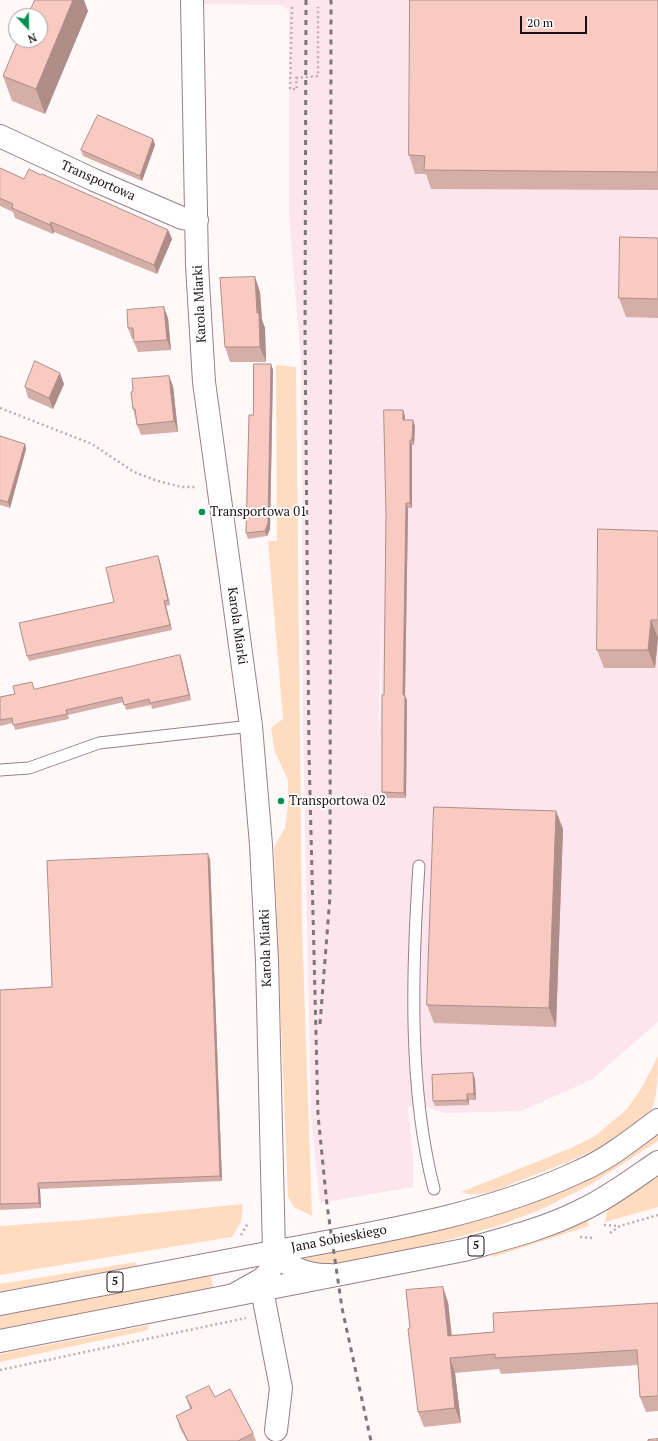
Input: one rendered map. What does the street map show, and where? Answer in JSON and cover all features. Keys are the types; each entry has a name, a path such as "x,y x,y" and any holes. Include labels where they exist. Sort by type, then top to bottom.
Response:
{"street":[{"name":"Karola Miarki","path":"192,0 197,265 204,382 251,726 262,845 274,1252 270,1270 262,1279 239,1292 220,1298"},
{"name":"Transportowa","path":"0,136 94,180 182,218 197,220"},
{"name":"Jana Sobieskiego","path":"0,1304 274,1252 442,1218 491,1204 582,1171 658,1120"},
{"name":"5","path":"0,1341 348,1274 464,1250 518,1235 579,1211 610,1194 658,1162"},
{"path":"274,1252 283,1262 301,1271 326,1275 348,1274"},
{"path":"262,1290 281,1388 277,1436"}],"lane":[{"path":"0,770 29,768 99,743 251,726"},
{"path":"419,866 414,940 415,1021 419,1104 427,1157 434,1189"}],"path":[{"path":"292,7 290,89 296,89 296,78 318,76 318,7"},
{"path":"0,408 92,444 134,472 158,481 182,487 199,488"},
{"path":"610,1233 620,1226 658,1215"},
{"path":"606,1225 620,1226"},
{"path":"580,1237 592,1238"},
{"path":"0,1370 225,1322"}],"shaded area":[{"path":"203,0 658,0 658,1022 591,1080 521,1111 444,1113 426,1107 408,1106 413,1156 413,1187 320,1203 311,1115 303,724 301,361 289,216 289,10 280,5 203,4","holes":["382,626 381,701 378,748"]},
{"path":"276,365 296,367 302,926 312,1216 294,1207 288,1197 274,847 285,828 288,804 288,780 275,752 271,728 283,719 268,541 277,541"},
{"path":"658,1056 657,1086 653,1106 650,1112 624,1133 570,1161 499,1189 477,1194 461,1192 571,1148 595,1136 626,1110 641,1089"},
{"path":"658,1130 658,1141 590,1185 542,1209 498,1226 419,1248 322,1266 299,1259 443,1230 495,1216 522,1206"},
{"path":"658,1170 658,1207 605,1222 608,1207"},
{"path":"243,1204 241,1222 232,1237 0,1275 0,1226 82,1220"},
{"path":"586,1217 589,1226 493,1257 491,1254"},
{"path":"136,1262 137,1266 0,1292 0,1284"},
{"path":"211,1275 213,1288 0,1329 0,1316"},
{"path":"149,1325 148,1329 144,1331 0,1362 0,1354"}],"building":[{"path":"35,0 73,0 36,89 3,76 15,48 48,48 48,8 32,8"},
{"path":"410,0 658,0 658,172 424,170 425,156 409,155"},
{"path":"98,115 153,139 140,176 81,150"},
{"path":"0,168 24,179 29,169 168,230 154,265 51,222 50,225 12,208 13,204 0,198"},
{"path":"620,237 658,238 658,299 619,298"},
{"path":"255,277 257,313 259,313 260,347 225,347 220,278"},
{"path":"164,307 167,340 134,342 133,328 128,328 127,310"},
{"path":"35,361 60,373 49,398 25,387"},
{"path":"254,364 271,364 268,523 265,531 246,533 249,415 253,415"},
{"path":"169,376 174,421 137,425 131,392 133,391 132,379"},
{"path":"384,410 403,410 403,420 413,420 412,440 410,440 410,503 406,503 403,695 405,695 404,793 382,792 382,695 384,695 386,514"},
{"path":"0,436 25,444 8,502 0,500"},
{"path":"598,529 658,531 658,620 651,620 648,650 597,650"},
{"path":"158,556 168,600 164,601 170,625 27,656 19,623 114,602 106,568"},
{"path":"180,655 189,695 150,703 149,699 124,705 122,697 66,710 67,714 13,725 12,718 0,720 0,697 15,694 13,686 32,682 34,689"},
{"path":"434,807 556,811 549,1008 427,1005"},
{"path":"208,854 220,1176 38,1183 39,1203 0,1204 0,990 52,987 47,861"},
{"path":"473,1073 474,1094 467,1094 467,1100 433,1101 432,1075"},
{"path":"443,1287 448,1336 494,1332 493,1313 658,1303 658,1396 640,1397 637,1350 495,1358 495,1354 450,1358 455,1408 418,1412 408,1329 410,1328 406,1290"},
{"path":"209,1386 215,1397 230,1389 253,1433 238,1441 188,1441 176,1416 192,1408 186,1397"},
{"path":"658,1439 658,1441 648,1441 648,1440"}],"railway":[{"path":"306,0 305,334 309,753 318,1115 327,1205 342,1308 371,1441"},
{"path":"320,1024 330,896 331,0"}],"place":[{"name":"Transportowa 01","path":"202,512"},
{"name":"Transportowa 02","path":"281,801"}]}
